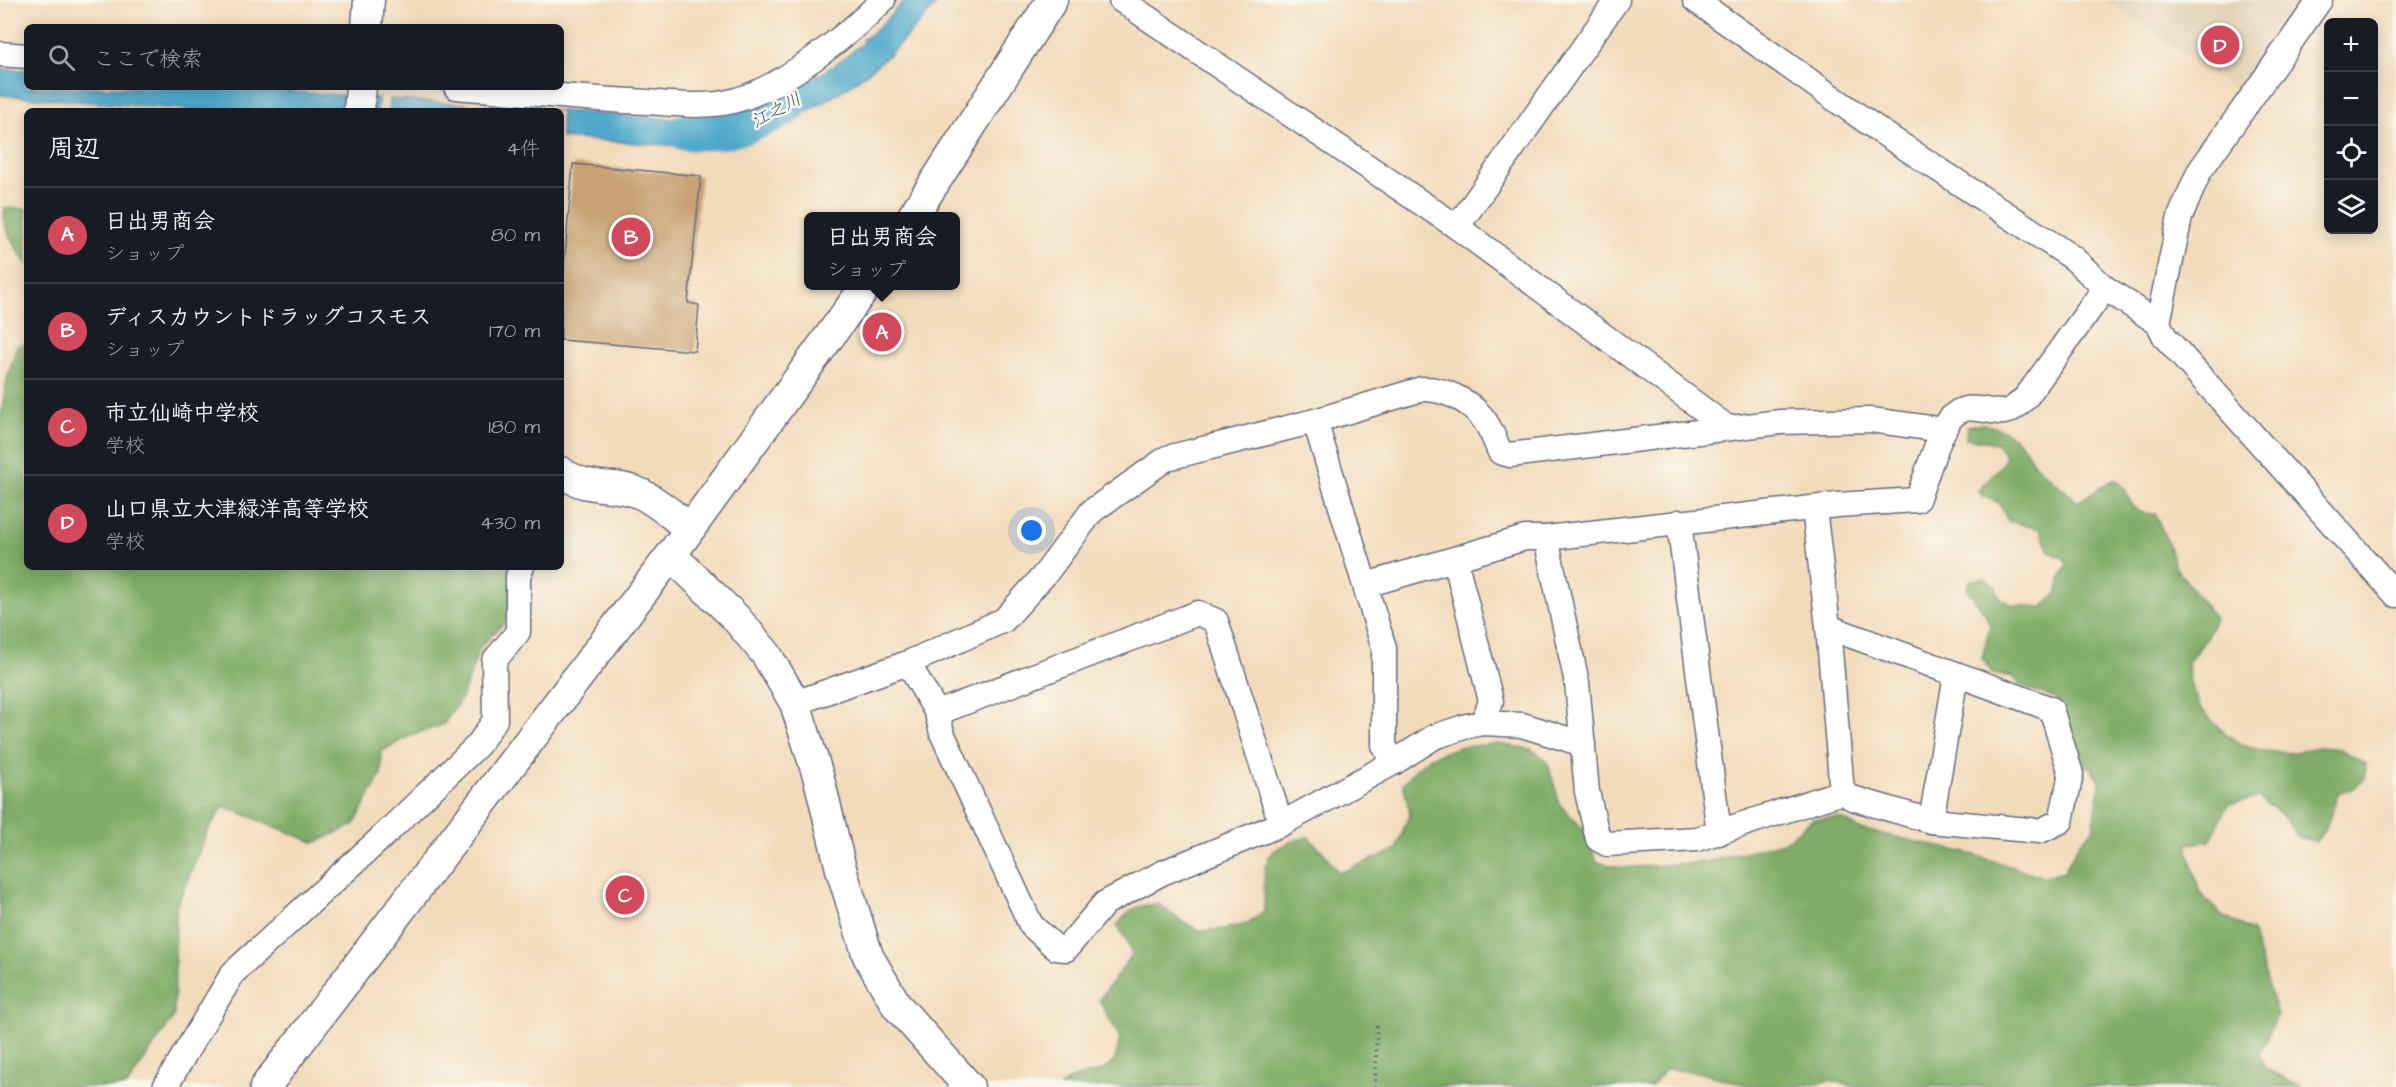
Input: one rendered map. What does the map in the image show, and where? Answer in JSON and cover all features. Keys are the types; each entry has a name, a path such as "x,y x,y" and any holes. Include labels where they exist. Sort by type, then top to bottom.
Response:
{"street":[{"path":"367,24 369,0"},
{"path":"495,90 692,105 733,101 772,84 805,64 841,38 883,0"},
{"path":"916,212 1052,0"},
{"path":"1121,0 1457,227 1728,428"},
{"path":"1457,227 1617,0"},
{"path":"1695,0 1880,131 2073,258 2105,288 2158,323 2165,337 2396,595"},
{"path":"2158,323 2180,217 2199,172 2320,0"},
{"path":"0,54 24,56"},
{"path":"359,108 361,90"},
{"path":"1366,585 1525,538 1546,538 1814,508 1917,501 1950,419 1964,410 1976,407 2005,412 2016,406 2027,396 2105,288"},
{"path":"265,1087 671,555 862,290"},
{"path":"795,703 908,663 1004,620 1046,573 1092,511 1167,458 1315,421 1412,392 1435,388 1452,395 1483,418 1500,452 1510,455 1780,422 1871,420 1944,430"},
{"path":"1315,421 1384,648 1384,745 1393,763"},
{"path":"564,482 624,489 641,494 690,528"},
{"path":"1814,508 1828,627 1842,792"},
{"path":"1679,522 1719,833"},
{"path":"1546,538 1577,683 1587,792 1598,839 1607,844 1697,839 1842,792 1852,798 1932,821 2040,831 2061,821 2071,774 2051,709 1828,627"},
{"path":"671,555 748,632 766,654 795,703 819,779 841,869 868,956 897,1006 969,1087"},
{"path":"1455,559 1491,701 1483,723"},
{"path":"165,1087 233,973 478,745 495,720 494,661 518,632 518,576 521,570"},
{"path":"937,713 1198,613 1216,621 1281,824"},
{"path":"908,663 937,713 942,733 1031,925 1056,948 1066,949 1105,903 1162,873 1281,824 1393,763 1434,737 1483,723 1522,725 1583,744"},
{"path":"1932,821 1956,675"}],"path":[{"path":"1375,1087 1377,1025"}],"shaded area":[{"path":"2107,0 2300,0 2237,91"}],"green space":[{"path":"5,208 24,209 24,259 7,230"},
{"path":"24,344 24,570 529,570 510,617 480,647 462,697 444,724 409,736 382,751 381,774 354,825 315,843 224,806 208,830 176,908 174,1016 126,1087 0,1087 0,419 7,379 17,346"},
{"path":"1983,424 2003,430 2022,444 2034,464 2078,502 2115,479 2122,485 2137,510 2155,514 2168,543 2175,567 2215,618 2206,639 2188,662 2189,680 2200,707 2217,726 2241,745 2265,751 2290,753 2318,747 2340,749 2366,764 2365,778 2355,787 2338,794 2325,831 2316,841 2298,837 2282,815 2259,798 2228,804 2210,841 2186,844 2200,893 2222,916 2252,931 2277,1015 2260,1054 2265,1068 2302,1087 1855,1087 1831,1080 1799,1087 1764,1087 1745,1085 1698,1072 1666,1069 1651,1087 1060,1087 1073,1079 1109,1067 1115,1059 1120,1038 1099,1000 1132,955 1126,939 1117,926 1130,911 1145,905 1159,904 1178,919 1201,931 1248,924 1264,911 1267,862 1271,854 1279,847 1308,837 1339,873 1396,850 1410,813 1403,783 1431,757 1459,747 1497,744 1531,749 1547,761 1560,805 1586,832 1597,862 1623,868 1706,862 1784,842 1813,819 1840,818 1860,829 1971,854 2041,876 2063,873 2080,842 2093,831 2100,784 2091,767 2073,762 2068,722 2056,698 2020,686 2014,677 1993,674 1982,658 1990,626 1986,615 1967,588 1970,581 1985,578 1995,587 2000,599 2013,605 2043,607 2058,592 2061,575 2067,567 2064,558 2049,552 2040,529 2008,521 1999,503 1982,496 1979,491 2006,457 1997,443 1966,438 1967,426"}],"water":[{"path":"905,0 941,0 884,59 848,87 789,121 748,139 743,112 791,92 835,64 863,43 862,40 878,28"},
{"path":"0,69 24,70 24,90 273,90 378,98 377,108 166,108 0,95"},
{"path":"390,99 523,108 389,108"},
{"path":"564,111 660,118 695,119 729,116 736,141 716,146 696,147 564,138"}],"building":[{"path":"573,164 701,176 688,303 699,305 695,351 564,340 564,265"}],"waterway":[{"name":"江之川","path":"684,132 726,131 750,124 789,106"}],"place":[{"name":"山口県立大津緑洋高等学校","path":"2220,45"},
{"name":"ディスカウントドラッグコスモス","path":"631,237"},
{"name":"日出男商会","path":"882,332"},
{"name":"市立仙崎中学校","path":"625,895"}]}
